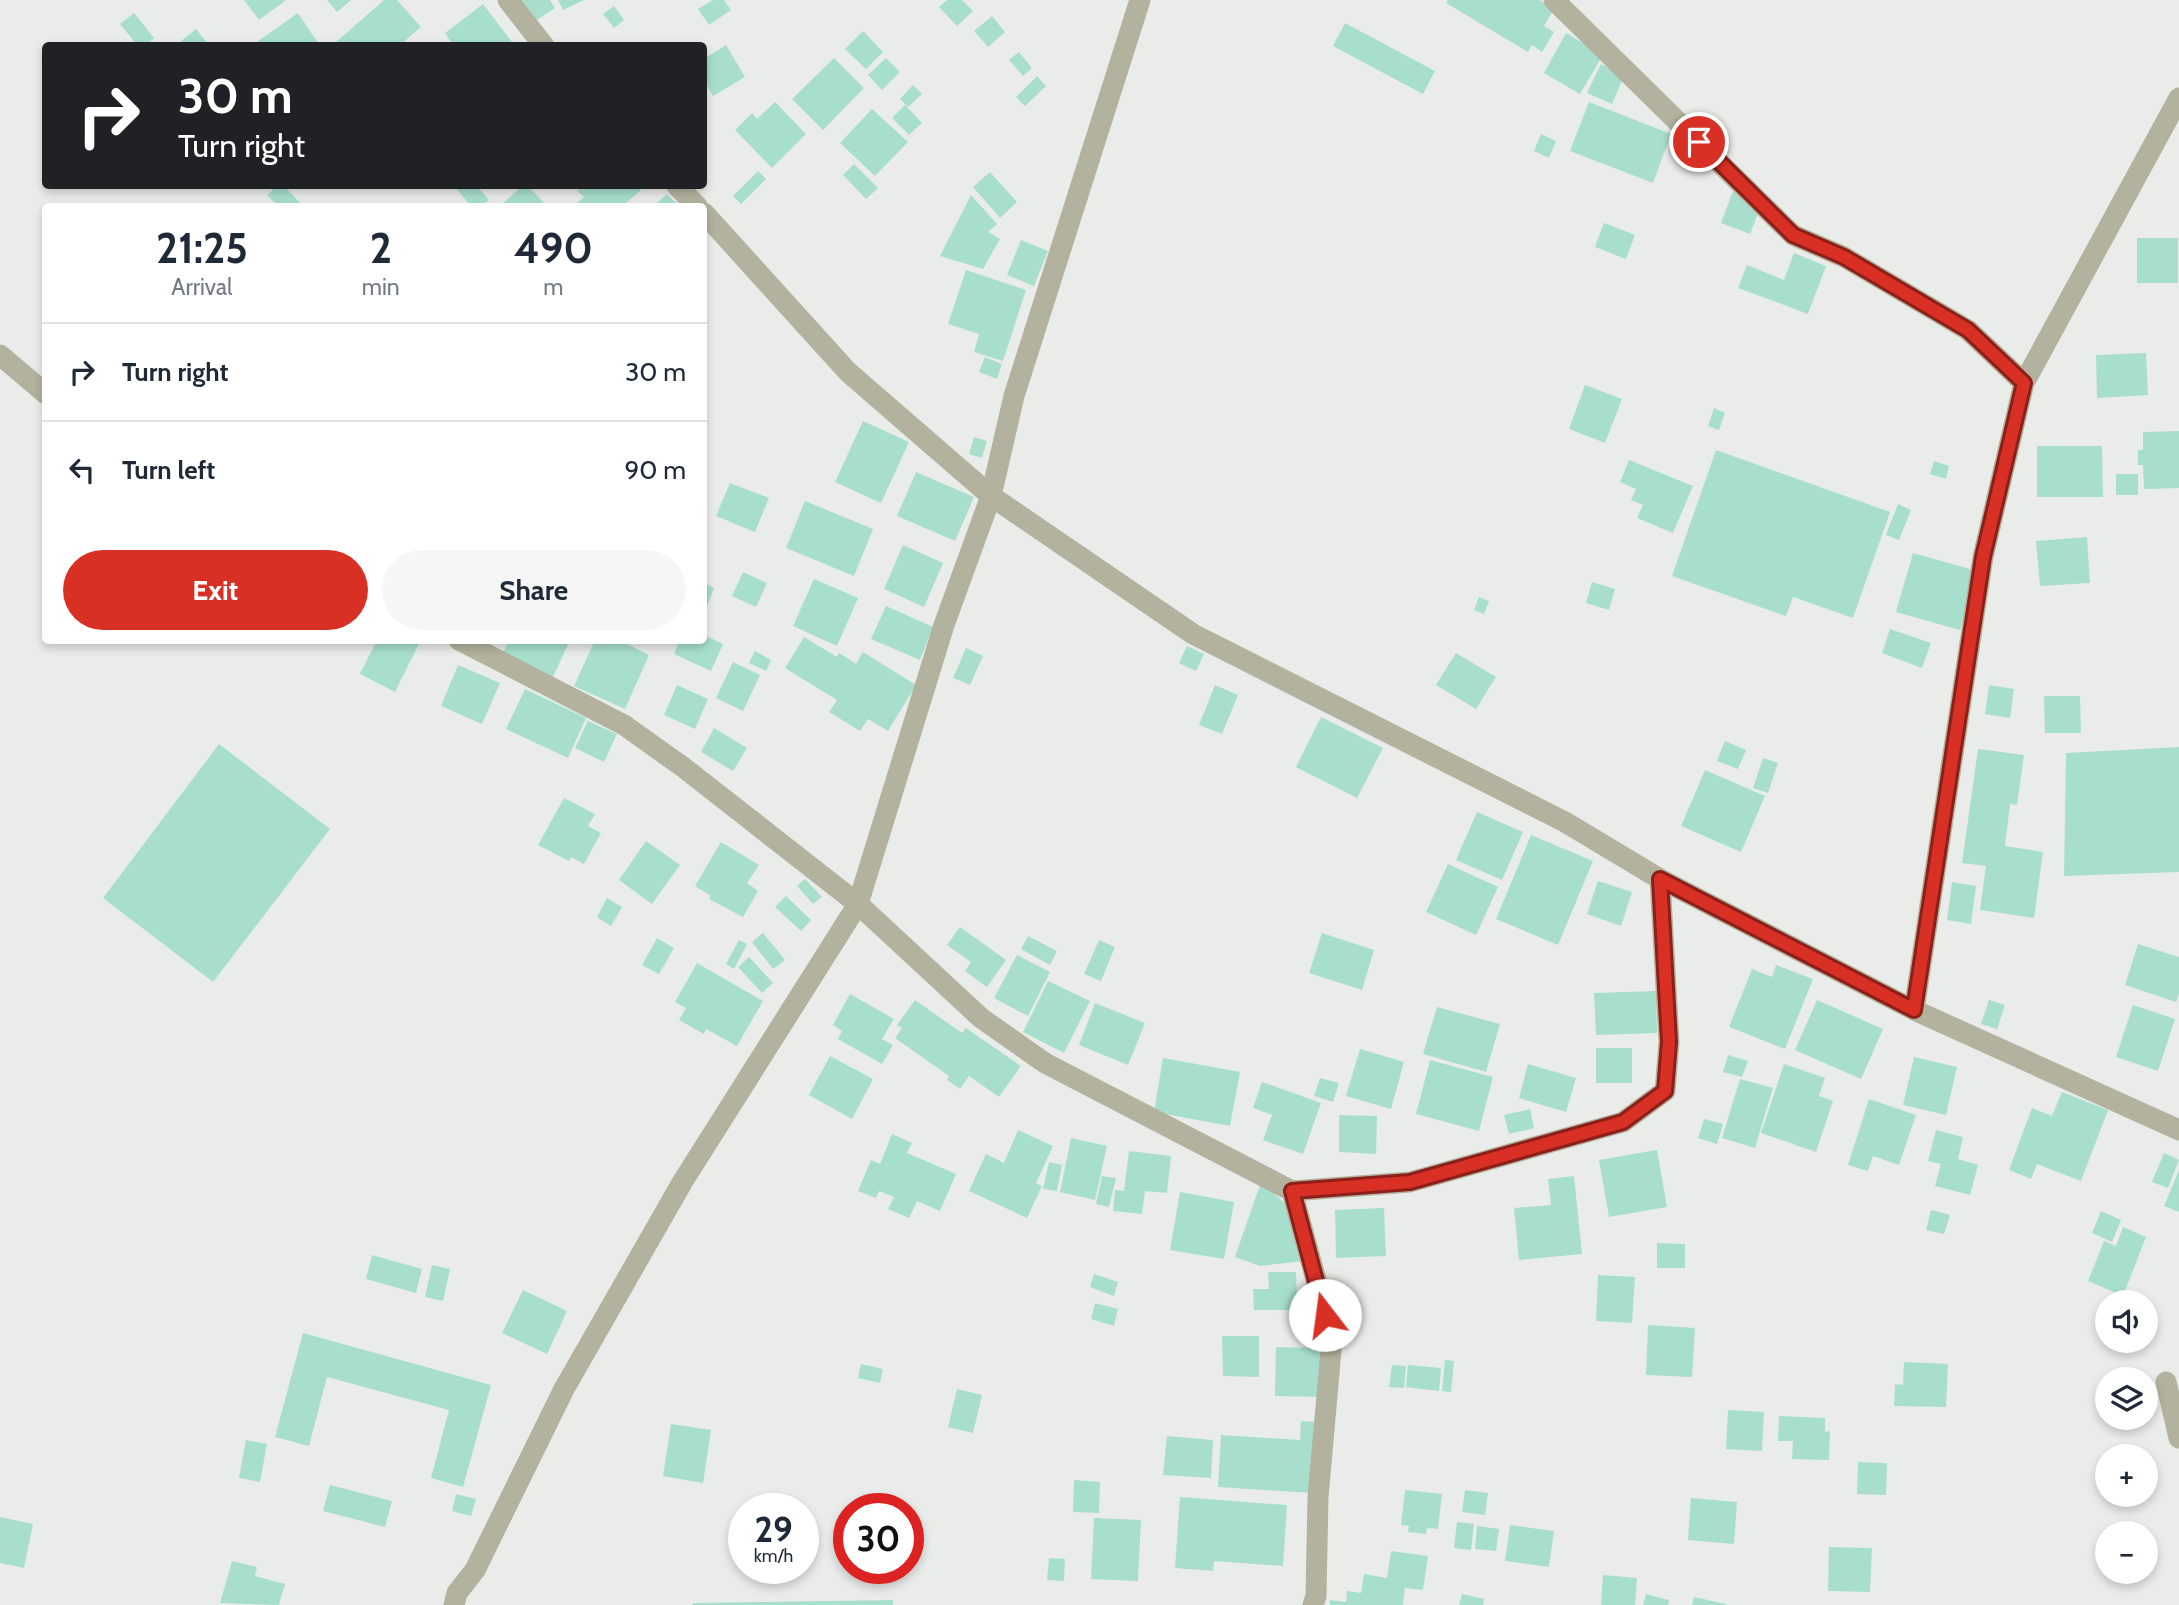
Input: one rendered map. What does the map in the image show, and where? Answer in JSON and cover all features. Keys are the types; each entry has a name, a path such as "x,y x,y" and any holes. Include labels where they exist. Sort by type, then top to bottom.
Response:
{"street":[{"path":"508,0 541,42"},
{"path":"454,1605 457,1593 475,1570 564,1389 683,1181 858,904 944,625 991,496 1014,396 1140,0"},
{"path":"1554,0 1793,235 1844,257 1968,330 2024,383"},
{"path":"1914,1010 1983,557 2024,383 2179,98"},
{"path":"680,189 694,203"},
{"path":"707,217 848,372 991,496 1192,634 1565,822 1660,879 1914,1010 2179,1130"},
{"path":"0,355 42,391"},
{"path":"467,644 624,724 858,904 981,1018 1045,1063 1292,1191 1410,1182 1623,1122 1665,1091 1669,1042 1660,879"},
{"path":"1292,1191 1332,1339 1318,1497 1316,1597 1313,1605"},
{"path":"2166,1382 2179,1438"}],"building":[{"path":"244,0 286,0 259,20"},
{"path":"327,0 351,0 337,12"},
{"path":"384,0 397,0 421,27 404,42 336,42"},
{"path":"516,0 550,0 555,8 531,24"},
{"path":"558,0 584,0 563,10"},
{"path":"713,0 724,0 731,10 709,25 698,9"},
{"path":"947,0 962,0 973,11 957,26 939,7"},
{"path":"1448,0 1539,0 1554,9 1544,26 1554,32 1542,52 1532,45 1528,52 1446,3"},
{"path":"483,4 512,42 451,42 445,33"},
{"path":"614,6 624,20 614,28 603,14"},
{"path":"134,13 154,38 150,42 135,42 120,24"},
{"path":"298,13 317,42 257,42"},
{"path":"992,16 1005,32 988,47 974,31"},
{"path":"1345,23 1435,71 1423,94 1333,46"},
{"path":"196,29 207,42 180,42"},
{"path":"863,31 883,52 866,69 845,49"},
{"path":"1566,33 1603,55 1580,94 1544,73"},
{"path":"726,45 745,77 713,96 707,85 707,57"},
{"path":"1019,52 1032,68 1023,76 1009,60"},
{"path":"834,58 864,88 823,130 792,99"},
{"path":"886,58 900,72 882,90 868,75"},
{"path":"1601,64 1625,74 1612,104 1587,93"},
{"path":"1037,76 1046,86 1025,106 1016,97"},
{"path":"913,85 922,94 908,107 900,99"},
{"path":"775,102 806,134 772,168 735,130 752,113 757,119"},
{"path":"1589,102 1671,134 1653,183 1570,151"},
{"path":"905,105 922,123 909,135 892,118"},
{"path":"872,109 908,142 875,176 840,143"},
{"path":"1541,134 1556,141 1549,158 1534,151"},
{"path":"854,164 878,188 866,199 843,175"},
{"path":"758,171 766,179 741,204 733,196"},
{"path":"990,172 1017,202 1000,218 973,187"},
{"path":"274,189 287,189 300,203 275,203 267,195"},
{"path":"457,189 480,189 489,200 485,203 468,203"},
{"path":"519,189 531,189 544,203 503,203"},
{"path":"642,189 626,203 577,203 584,197 577,191"},
{"path":"1733,191 1762,203 1750,234 1721,223"},
{"path":"667,194 676,203 657,203"},
{"path":"971,195 997,224 988,232 1000,239 983,269 940,256"},
{"path":"1604,223 1635,235 1626,259 1595,247"},
{"path":"2137,238 2178,238 2178,283 2137,283"},
{"path":"1021,240 1048,251 1034,286 1007,275"},
{"path":"1794,253 1826,266 1808,314 1738,288 1747,265 1784,280"},
{"path":"966,270 1026,290 1003,361 974,352 979,334 948,324"},
{"path":"2146,353 2148,395 2097,398 2096,355"},
{"path":"985,357 1002,364 997,379 979,372"},
{"path":"1585,385 1622,399 1605,443 1569,429"},
{"path":"1714,408 1725,413 1719,430 1708,426"},
{"path":"863,421 909,442 881,503 835,482"},
{"path":"2179,431 2179,488 2144,489 2143,465 2138,465 2138,450 2143,450 2143,432"},
{"path":"974,437 987,441 982,458 969,454"},
{"path":"2037,446 2102,446 2103,497 2037,497"},
{"path":"1716,450 1890,512 1853,618 1793,597 1786,616 1672,576"},
{"path":"1629,460 1693,486 1673,533 1637,518 1643,505 1631,500 1636,489 1620,482"},
{"path":"1934,461 1949,466 1946,479 1930,474"},
{"path":"916,472 974,497 955,541 897,516"},
{"path":"2116,474 2138,474 2138,495 2116,495"},
{"path":"730,483 769,498 755,532 716,516"},
{"path":"805,501 873,529 854,576 786,548"},
{"path":"1898,504 1911,510 1899,540 1886,535"},
{"path":"2087,537 2090,583 2040,586 2036,541"},
{"path":"903,545 943,563 924,607 884,589"},
{"path":"1913,553 1977,571 1960,630 1896,612"},
{"path":"743,572 767,583 756,607 732,596"},
{"path":"814,579 858,598 837,646 793,626"},
{"path":"1592,582 1615,589 1609,610 1586,603"},
{"path":"707,584 714,588 707,606"},
{"path":"1479,597 1489,601 1484,614 1474,610"},
{"path":"886,606 933,627 920,660 871,639"},
{"path":"1890,629 1931,643 1922,668 1882,653"},
{"path":"707,636 723,644 711,671 674,654 678,644 707,644"},
{"path":"804,637 837,657 839,653 856,664 863,652 916,685 888,731 868,719 860,731 829,712 837,700 785,668"},
{"path":"375,644 419,644 395,692 360,674"},
{"path":"507,644 568,644 553,677 503,653"},
{"path":"593,644 627,644 649,655 625,709 574,686"},
{"path":"1187,646 1204,654 1196,671 1179,663"},
{"path":"966,648 983,656 970,685 953,678"},
{"path":"755,651 771,660 766,671 749,663"},
{"path":"1456,653 1496,677 1476,709 1436,685"},
{"path":"733,662 760,675 743,711 716,698"},
{"path":"458,665 500,683 482,724 441,706"},
{"path":"677,685 708,699 695,729 664,715"},
{"path":"1215,685 1238,695 1222,734 1199,725"},
{"path":"1989,685 2014,689 2010,718 1985,714"},
{"path":"525,689 586,718 568,758 506,729"},
{"path":"2044,696 2080,696 2081,733 2045,733"},
{"path":"1321,717 1383,748 1357,798 1296,767"},
{"path":"588,721 617,734 604,762 575,748"},
{"path":"714,728 747,748 733,771 701,752"},
{"path":"1725,741 1746,750 1738,769 1717,761"},
{"path":"219,744 330,829 213,982 103,898"},
{"path":"2179,747 2179,872 2064,876 2066,753"},
{"path":"1978,749 2024,755 2017,805 2010,804 2005,846 2043,852 2034,918 1980,910 1986,866 1962,863"},
{"path":"1763,758 1778,763 1768,793 1753,788"},
{"path":"1705,770 1765,796 1741,852 1681,826"},
{"path":"564,798 595,814 588,826 601,833 584,864 571,857 569,861 538,845"},
{"path":"1477,812 1523,832 1502,880 1456,860"},
{"path":"1531,835 1593,861 1558,945 1496,919"},
{"path":"646,841 680,865 652,904 619,880"},
{"path":"721,842 759,865 747,883 758,891 743,917 709,899 711,896 695,886"},
{"path":"1448,864 1498,887 1476,935 1426,912"},
{"path":"805,879 822,897 813,904 797,886"},
{"path":"1598,881 1632,892 1621,926 1587,914"},
{"path":"1952,882 1976,886 1971,924 1947,920"},
{"path":"786,896 811,920 801,931 775,907"},
{"path":"607,898 622,907 611,926 597,917"},
{"path":"960,927 1006,960 987,987 965,971 971,962 947,945"},
{"path":"763,933 785,960 773,969 752,942"},
{"path":"1322,933 1374,950 1362,990 1309,973"},
{"path":"1028,936 1057,951 1050,965 1021,949"},
{"path":"657,938 674,948 659,974 642,965"},
{"path":"739,940 747,944 734,969 726,964"},
{"path":"1099,940 1115,947 1101,981 1084,974"},
{"path":"2138,944 2179,957 2179,993 2176,1002 2125,985"},
{"path":"1017,955 1050,972 1028,1016 994,998"},
{"path":"749,957 773,983 762,993 738,967"},
{"path":"697,963 763,1001 737,1046 706,1029 704,1034 679,1020 686,1008 675,1002"},
{"path":"1776,965 1813,979 1785,1049 1729,1027 1752,969 1772,977"},
{"path":"1048,981 1090,1001 1064,1053 1023,1032"},
{"path":"1656,991 1657,1033 1596,1035 1594,993"},
{"path":"850,994 894,1019 882,1039 893,1045 882,1064 838,1039 842,1031 833,1025"},
{"path":"915,1000 962,1033 966,1028 1021,1066 999,1097 969,1076 960,1089 947,1080 949,1076 895,1038 902,1028 897,1025"},
{"path":"1817,1000 1883,1029 1861,1079 1795,1050"},
{"path":"1989,1000 2005,1005 1997,1029 1981,1024"},
{"path":"1095,1003 1145,1023 1128,1065 1079,1045"},
{"path":"2133,1005 2175,1019 2158,1071 2116,1057"},
{"path":"1437,1007 1500,1024 1486,1072 1423,1054"},
{"path":"1596,1048 1632,1048 1632,1083 1596,1083"},
{"path":"1360,1049 1404,1062 1391,1109 1346,1096"},
{"path":"1728,1055 1748,1061 1742,1077 1723,1072"},
{"path":"830,1056 873,1079 852,1119 809,1095"},
{"path":"1914,1057 1957,1067 1946,1115 1903,1105"},
{"path":"1163,1058 1240,1072 1230,1126 1154,1112"},
{"path":"1430,1060 1493,1077 1479,1131 1416,1114"},
{"path":"1528,1064 1576,1078 1566,1112 1519,1098"},
{"path":"1784,1064 1825,1078 1819,1096 1833,1101 1816,1152 1761,1133"},
{"path":"1320,1078 1339,1083 1333,1102 1314,1096"},
{"path":"1740,1079 1773,1088 1755,1148 1722,1138"},
{"path":"1262,1082 1321,1103 1303,1154 1263,1140 1272,1115 1253,1108"},
{"path":"2062,1092 2108,1110 2081,1181 2037,1164 2031,1179 2009,1170 2032,1108 2052,1116"},
{"path":"1869,1099 1916,1115 1899,1165 1873,1156 1868,1171 1848,1165"},
{"path":"1530,1109 1534,1128 1509,1134 1504,1115"},
{"path":"1339,1115 1377,1116 1376,1154 1339,1152"},
{"path":"1704,1119 1723,1124 1717,1144 1698,1138"},
{"path":"1018,1130 1053,1146 1036,1183 1042,1186 1027,1218 969,1191 986,1154 1004,1163"},
{"path":"1936,1130 1963,1137 1958,1159 1978,1165 1970,1195 1935,1186 1941,1164 1928,1161"},
{"path":"892,1134 912,1143 907,1153 956,1174 940,1211 917,1201 909,1218 888,1209 894,1197 879,1191 876,1198 858,1191 871,1160 880,1164"},
{"path":"1071,1138 1107,1146 1095,1200 1060,1192"},
{"path":"1657,1150 1667,1207 1609,1217 1599,1160"},
{"path":"1129,1151 1171,1156 1167,1193 1145,1191 1142,1214 1113,1211 1115,1190 1124,1191"},
{"path":"2164,1153 2179,1160 2168,1188 2152,1182"},
{"path":"1049,1162 1062,1165 1057,1191 1043,1189"},
{"path":"2179,1170 2179,1212 2164,1206"},
{"path":"1102,1176 1116,1178 1109,1207 1096,1204"},
{"path":"1574,1176 1582,1254 1519,1260 1514,1208 1551,1205 1548,1179"},
{"path":"1261,1182 1288,1206 1304,1261 1260,1266 1235,1257"},
{"path":"1180,1192 1234,1202 1224,1259 1170,1250"},
{"path":"1384,1208 1386,1256 1336,1258 1335,1210"},
{"path":"1931,1210 1950,1215 1944,1234 1926,1230"},
{"path":"2101,1211 2121,1220 2112,1242 2092,1233"},
{"path":"2123,1227 2146,1237 2125,1290 2109,1290 2088,1281 2104,1241 2116,1246"},
{"path":"1657,1243 1685,1244 1685,1268 1657,1268"},
{"path":"372,1255 422,1269 416,1293 366,1279"},
{"path":"432,1265 450,1269 443,1301 425,1297"},
{"path":"1268,1272 1296,1272 1297,1297 1305,1297 1305,1310 1254,1310 1253,1289 1269,1289"},
{"path":"1094,1274 1118,1282 1114,1296 1090,1287"},
{"path":"1598,1275 1635,1277 1632,1323 1596,1321"},
{"path":"523,1290 567,1311 547,1354 502,1333"},
{"path":"1095,1303 1118,1309 1114,1326 1091,1319"},
{"path":"1648,1325 1695,1328 1692,1377 1646,1375"},
{"path":"303,1333 491,1385 463,1487 431,1478 449,1410 327,1377 309,1446 275,1437"},
{"path":"1222,1336 1259,1336 1259,1377 1223,1376"},
{"path":"1276,1347 1323,1348 1322,1397 1275,1396"},
{"path":"1445,1360 1454,1361 1451,1392 1442,1391"},
{"path":"1904,1362 1948,1364 1946,1407 1894,1406 1895,1384 1903,1385"},
{"path":"861,1364 883,1369 880,1383 858,1378"},
{"path":"1392,1365 1406,1366 1404,1388 1389,1387"},
{"path":"1408,1365 1441,1368 1439,1391 1406,1387"},
{"path":"957,1389 982,1395 973,1433 948,1427"},
{"path":"1728,1410 1764,1412 1762,1451 1726,1449"},
{"path":"1779,1416 1825,1418 1825,1432 1830,1431 1829,1460 1792,1459 1793,1441 1778,1441"},
{"path":"1301,1421 1317,1422 1312,1493 1218,1487 1221,1435 1300,1440"},
{"path":"671,1424 711,1430 703,1483 663,1476"},
{"path":"1167,1436 1213,1440 1211,1478 1163,1475"},
{"path":"246,1440 267,1444 260,1482 239,1478"},
{"path":"1858,1462 1887,1463 1886,1495 1857,1494"},
{"path":"1074,1480 1100,1482 1099,1513 1073,1512"},
{"path":"330,1485 392,1501 385,1527 323,1511"},
{"path":"1405,1490 1442,1494 1438,1529 1427,1528 1426,1534 1408,1532 1409,1526 1401,1525"},
{"path":"1465,1490 1488,1493 1485,1515 1462,1512"},
{"path":"456,1494 476,1499 471,1516 452,1511"},
{"path":"1180,1497 1287,1505 1283,1566 1214,1561 1213,1571 1175,1568"},
{"path":"1691,1498 1737,1502 1734,1544 1688,1540"},
{"path":"0,1517 33,1524 24,1568 0,1563"},
{"path":"1094,1518 1141,1520 1138,1581 1091,1579"},
{"path":"1457,1522 1474,1524 1471,1550 1454,1548"},
{"path":"1510,1525 1554,1531 1549,1567 1505,1561"},
{"path":"1477,1526 1499,1529 1496,1551 1475,1549"},
{"path":"1829,1547 1872,1548 1870,1592 1828,1591"},
{"path":"1391,1551 1428,1556 1423,1590 1405,1588 1403,1605 1330,1605 1330,1600 1346,1602 1347,1591 1361,1593 1364,1574 1387,1578"},
{"path":"1049,1558 1065,1559 1064,1581 1047,1580"},
{"path":"232,1561 257,1567 255,1576 285,1584 279,1605 220,1603"},
{"path":"1603,1575 1637,1578 1635,1605 1601,1605"},
{"path":"1462,1594 1484,1599 1483,1605 1459,1605"},
{"path":"1646,1594 1669,1600 1668,1605 1643,1605"},
{"path":"1694,1597 1726,1604 1726,1605 1692,1605"},
{"path":"893,1600 893,1605 693,1605 693,1603"}],"route":[{"path":"1325,1315 1292,1191 1410,1182 1623,1122 1665,1091 1669,1042 1660,879 1914,1010 1983,557 2024,383 1968,330 1844,257 1793,235 1699,142"}]}
